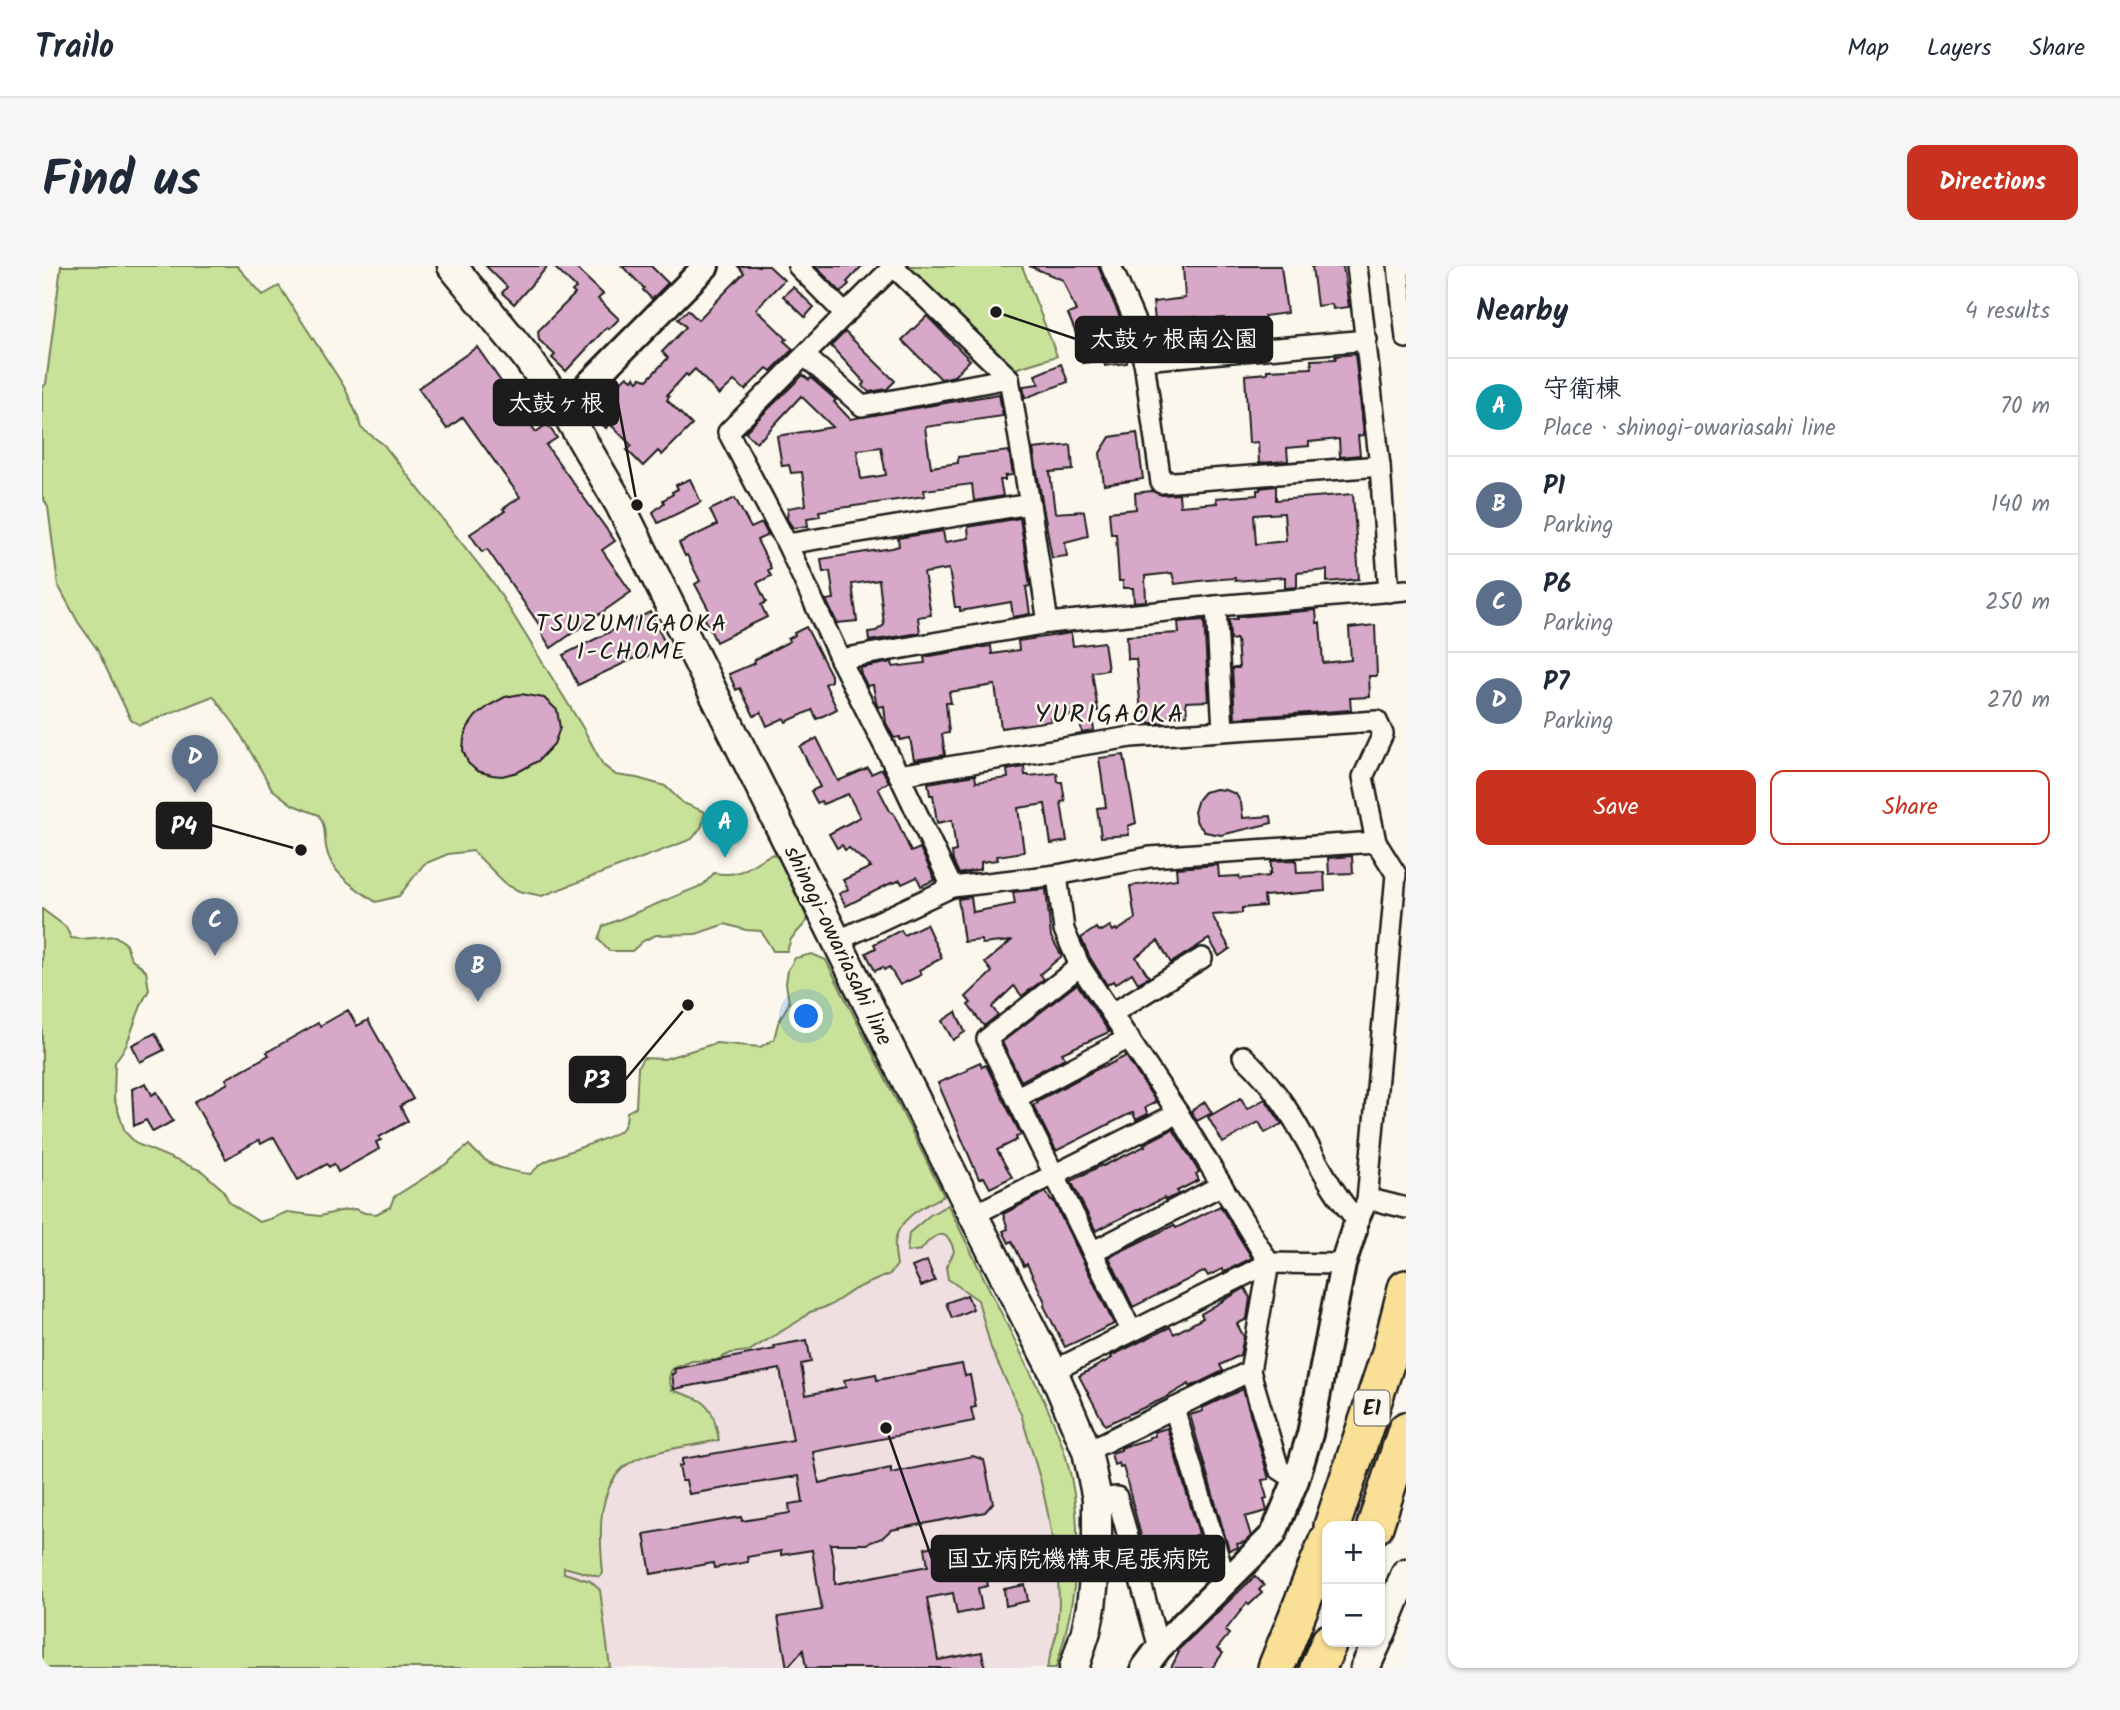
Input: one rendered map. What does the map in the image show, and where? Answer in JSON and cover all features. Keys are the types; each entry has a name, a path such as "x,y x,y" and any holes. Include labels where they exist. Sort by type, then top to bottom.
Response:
{"highway":[{"name":"E1","path":"1334,1521 1390,1352 1406,1288"},
{"name":"E1","path":"1377,1521 1406,1430"},
{"path":"1276,1668 1322,1553"},
{"path":"1318,1668 1327,1647"}],"main road":[{"name":"shinogi-owariasahi line","path":"452,266 525,355 564,409 620,505 1053,1371 1087,1451 1097,1499 1094,1583 1086,1631 1074,1668"},
{"path":"1385,1624 1406,1573"},
{"path":"1365,1668 1375,1647"}],"street":[{"path":"564,409 706,266"},
{"path":"798,266 844,313"},
{"path":"952,887 840,659 788,544 728,432 844,313 894,266 1009,378 1048,623"},
{"path":"1111,266 1140,333 1161,483 1380,466"},
{"path":"840,659 1048,623 1397,592 1357,266"},
{"path":"1398,266 1406,338"},
{"path":"1143,360 1367,340"},
{"path":"805,356 862,406 1009,378"},
{"path":"788,544 1030,503"},
{"path":"1216,606 1223,730"},
{"path":"898,775 1131,737 1377,720 1384,734 1363,777 1376,842 1396,874 1372,1201 1356,1226 1343,1264 1310,1434 1296,1480 1273,1535 1159,1647 1144,1668"},
{"path":"837,941 952,887 1057,875 1150,857 1376,842"},
{"path":"1057,875 1064,930 1080,966 1178,1113 1269,1263 1250,1371 1279,1469 1296,1480"},
{"path":"1113,1013 1202,958"},
{"path":"1080,966 987,1039 1131,1330"},
{"path":"1016,1098 1129,1038"},
{"path":"1243,1056 1255,1067 1286,1108 1356,1226"},
{"path":"973,1215 1178,1113"},
{"path":"1092,1252 1222,1185"},
{"path":"1372,1201 1406,1208"},
{"path":"1053,1371 1269,1263 1343,1264"},
{"path":"1087,1451 1250,1371"},
{"path":"1174,1408 1226,1581"},
{"path":"1097,1499 1117,1497 1159,1647"}],"shaded area":[{"path":"944,1196 1045,1403 1066,1457 1076,1518 1076,1570 1072,1606 1056,1668 610,1668 603,1601 563,1573 564,1566 603,1573 601,1549 605,1495 616,1475 638,1458 651,1455 696,1397 672,1390 669,1379 671,1371 692,1361 717,1360 731,1353 749,1351 810,1312 829,1306 855,1289 890,1274 897,1265 895,1242 900,1227 910,1215"}],"green space":[{"path":"61,266 237,266 263,295 279,286 345,388 361,428 383,444 494,584 603,765 616,775 665,786 683,803 705,812 702,826 692,839 542,896 519,891 507,885 473,851 448,854 424,864 399,896 376,902 345,879 333,865 328,856 324,827 319,815 293,805 272,789 235,725 213,696 140,725 131,720 97,649 78,622 58,585 48,507 42,496 42,388 46,384"},
{"path":"908,266 1022,266 1057,356 1011,370"},
{"path":"773,854 779,859 808,920 791,939 787,951 773,951 761,931 725,924 696,934 656,935 643,941 632,951 609,951 598,939 603,926 703,885 714,873 739,872"},
{"path":"42,909 66,927 71,938 115,936 125,943 131,958 146,971 149,990 126,1046 115,1062 114,1098 125,1132 137,1144 202,1171 222,1189 230,1203 259,1222 287,1212 320,1216 355,1209 376,1214 390,1207 394,1197 446,1164 469,1145 496,1166 530,1174 550,1159 610,1136 623,1128 627,1112 636,1107 638,1067 643,1058 664,1059 716,1043 760,1047 774,1039 778,1023 789,1003 786,983 788,970 795,958 812,954 826,960 944,1196 914,1213 901,1226 895,1242 897,1265 890,1274 855,1289 829,1306 810,1312 749,1351 731,1353 717,1360 692,1361 671,1371 669,1378 672,1390 706,1405 713,1417 719,1440 657,1452 639,1458 625,1467 614,1478 603,1508 603,1573 600,1577 564,1567 564,1573 590,1581 600,1590 610,1668 42,1668"},
{"path":"948,1205 1045,1402 1066,1457 1076,1509 1076,1563 1074,1590 1056,1668 1047,1668 1057,1632 1058,1575 1041,1482 1021,1414 991,1348 978,1300 948,1279 946,1267 954,1252 948,1238 944,1235 935,1236 921,1250 907,1252 909,1233 930,1215"}],"building":[{"path":"486,266 548,266 514,304 502,293 507,287"},
{"path":"553,266 574,266 603,294 598,299 619,319 609,329 607,327 566,371 552,358 555,355 539,340 538,331 575,294 572,291 576,288"},
{"path":"622,266 651,266 668,283 652,299"},
{"path":"738,266 769,266 784,280 756,309 787,339 784,341 793,349 771,371 767,368 745,390 734,381 719,395 695,369 688,376 686,374 667,395 667,400 692,425 662,455 658,451 643,466 627,450 632,446 610,424 606,428 589,412 627,376 632,380 634,377 638,381 641,378 647,380 668,358 662,352 686,327 678,319 688,310 698,320 744,273"},
{"path":"815,266 862,266 841,292"},
{"path":"1029,266 1098,266 1120,317 1127,363 1105,366 1104,360 1083,363 1080,343 1068,314 1076,311 1063,280"},
{"path":"1183,266 1281,266 1287,313 1264,316 1265,321 1258,322 1259,337 1246,338 1245,323 1225,325 1224,318 1199,320 1198,317 1155,321 1153,302 1185,298"},
{"path":"1312,266 1343,266 1349,307 1333,309 1332,304 1317,306"},
{"path":"793,287 814,307 805,317 783,296"},
{"path":"927,316 970,360 954,376 941,379 902,340"},
{"path":"845,332 895,381 887,389 869,392 862,386 865,383 831,346"},
{"path":"477,347 536,432 547,424 557,438 546,445 615,541 602,550 631,592 551,648 540,631 542,629 487,549 482,552 470,534 505,511 503,509 520,497 463,417 447,429 418,388"},
{"path":"1355,354 1364,435 1358,436 1360,455 1340,457 1339,439 1309,442 1309,446 1287,448 1288,461 1259,463 1258,442 1249,443 1245,375 1267,373 1267,370 1312,368 1311,360 1336,359 1335,356"},
{"path":"1061,364 1068,382 1025,398 1023,386 1039,384 1035,375"},
{"path":"803,375 809,380 811,378 836,400 834,402 850,419 999,394 1003,416 925,427 931,467 958,463 958,457 1009,451 1013,475 1000,480 1003,496 974,501 972,484 924,490 925,496 819,511 820,516 807,518 808,526 793,528 787,519 788,508 806,505 802,472 791,473 789,465 782,466 777,436 833,427 801,396 761,439 756,442 745,432","holes":["881,447 886,475 861,479 857,450"]},
{"path":"1137,433 1143,479 1104,485 1100,453 1110,437"},
{"path":"1071,445 1073,470 1050,472 1055,513 1084,511 1088,536 1065,542 1067,556 1052,558 1033,449"},
{"path":"690,479 701,502 658,523 653,512 678,489 676,485"},
{"path":"1276,486 1276,500 1353,494 1359,579 1327,582 1327,570 1297,573 1297,587 1285,588 1285,577 1235,581 1235,578 1175,584 1172,573 1145,576 1146,601 1134,602 1133,588 1123,588 1123,581 1119,581 1116,534 1111,534 1109,512 1136,509 1135,493 1152,491 1162,495 1179,494 1180,506 1217,503 1216,498 1257,495 1260,488","holes":["1284,513 1286,541 1256,544 1254,515"]},
{"path":"735,498 751,528 762,523 768,535 757,540 771,568 768,570 771,576 757,583 766,602 761,605 767,617 716,642 703,615 710,612 695,584 700,581 679,543 717,525 710,510"},
{"path":"1020,518 1030,586 1026,587 1030,614 1013,617 1011,602 960,611 960,607 955,607 949,569 924,573 931,615 918,617 920,633 869,641 868,632 876,631 884,625 879,580 852,584 857,621 837,623 826,600 834,599 830,571 823,572 821,559 892,548 899,546 898,538 943,531 945,542 969,538 968,527"},
{"path":"1316,610 1317,623 1320,623 1323,663 1351,660 1349,628 1375,625 1377,676 1369,676 1370,697 1350,698 1351,710 1235,718 1232,668 1239,668 1237,639 1230,640 1229,619"},
{"path":"650,612 667,647 641,659 639,656 578,685 563,655"},
{"path":"1204,620 1209,701 1186,702 1187,715 1163,717 1164,723 1150,723 1149,712 1141,712 1136,659 1128,659 1127,636 1179,633 1178,622"},
{"path":"806,627 831,675 831,681 825,684 837,709 817,719 812,710 786,722 784,718 767,726 761,712 754,716 740,688 736,690 729,674 755,663 754,660 790,641 788,639 795,635 794,633"},
{"path":"1071,633 1073,646 1104,642 1108,670 1092,672 1098,711 1092,712 1094,731 1082,733 1079,714 1001,728 995,685 949,692 951,703 946,703 949,733 942,734 945,755 914,760 910,738 894,738 886,723 884,706 878,707 873,685 867,686 861,674 860,668 892,662 893,667 925,663 924,657 976,648 991,646 992,654 1019,650 1018,641"},
{"path":"521,694 544,698 557,710 560,728 554,744 538,761 518,772 502,776 477,771 468,763 463,750 468,727 476,716 490,705 505,697"},
{"path":"817,738 838,781 868,768 871,774 882,769 889,782 878,788 894,814 911,852 920,848 935,880 921,886 917,877 902,884 900,880 893,882 846,906 839,894 848,889 843,880 871,867 849,848 845,850 842,845 837,848 829,834 860,817 848,794 823,804 821,801 817,803 811,791 820,787 800,747"},
{"path":"1124,755 1136,823 1128,826 1129,835 1101,837 1097,808 1106,807 1099,758"},
{"path":"1024,767 1025,775 1029,776 1057,773 1058,782 1062,782 1065,801 1061,802 1067,841 1051,844 1045,804 1018,808 1024,852 997,856 998,860 981,862 981,869 959,874 953,861 952,852 956,851 952,820 937,823 933,795 930,795 928,783 975,775 976,782 1008,778 1007,770"},
{"path":"1216,789 1236,794 1241,803 1243,818 1271,816 1272,823 1221,835 1205,832 1197,823 1194,812 1198,799 1204,792"},
{"path":"1352,856 1353,873 1329,874 1328,858"},
{"path":"1296,860 1297,873 1324,872 1325,891 1264,896 1265,906 1242,908 1242,913 1212,915 1230,949 1219,956 1209,939 1171,963 1158,941 1136,957 1149,977 1138,983 1132,973 1115,984 1113,981 1107,985 1081,938 1096,928 1102,931 1110,926 1113,931 1117,931 1135,919 1130,886 1177,879 1176,868 1218,865 1219,877 1239,876 1240,879 1269,876 1271,861"},
{"path":"1046,889 1051,937 1062,956 1040,974 1044,979 1022,996 1014,986 992,1007 998,1015 984,1026 968,1005 971,1003 966,997 992,972 985,963 1011,941 982,944 981,940 964,942 958,899 971,897 973,912 1015,904 1013,892"},
{"path":"926,924 942,958 919,970 921,975 900,985 889,967 875,971 866,953 876,948 874,944 901,930 904,935"},
{"path":"1077,984 1109,1032 1062,1053 1065,1058 1021,1081 1002,1042"},
{"path":"348,1010 357,1026 368,1020 413,1099 400,1106 408,1121 379,1137 381,1140 376,1142 379,1149 338,1172 334,1164 329,1167 327,1164 298,1180 274,1137 261,1144 259,1140 226,1159 194,1102 228,1083 226,1079 269,1055 267,1052 318,1023 320,1026"},
{"path":"956,1012 965,1032 953,1040 942,1021"},
{"path":"155,1033 164,1050 140,1062 132,1045"},
{"path":"1126,1056 1156,1102 1145,1108 1148,1114 1136,1120 1133,1113 1129,1114 1056,1151 1033,1105"},
{"path":"980,1062 982,1067 986,1065 1021,1135 1016,1137 1017,1140 997,1150 1012,1177 990,1188 984,1177 979,1179 938,1083"},
{"path":"146,1083 152,1095 157,1092 173,1121 153,1132 146,1120 134,1126 132,1089"},
{"path":"1241,1098 1247,1109 1265,1099 1282,1124 1265,1133 1259,1122 1223,1143 1208,1117"},
{"path":"1205,1102 1212,1113 1197,1121 1191,1111"},
{"path":"1173,1129 1199,1172 1196,1174 1199,1180 1177,1191 1179,1194 1141,1208 1096,1231 1071,1181 1145,1146 1144,1144"},
{"path":"1046,1192 1051,1201 1053,1200 1114,1324 1065,1347 1027,1264 1024,1266 1012,1241 1009,1243 1003,1231 1008,1229 1003,1214"},
{"path":"1220,1206 1252,1258 1224,1272 1222,1269 1208,1276 1205,1271 1133,1307 1109,1257"},
{"path":"927,1261 935,1281 921,1286 912,1267"},
{"path":"1245,1288 1250,1298 1247,1319 1237,1324 1244,1337 1240,1355 1220,1365 1223,1371 1190,1387 1189,1384 1105,1425 1079,1376 1112,1358 1111,1356 1170,1327 1174,1334 1203,1318 1201,1314"},
{"path":"967,1295 973,1309 952,1318 946,1303"},
{"path":"807,1340 811,1362 801,1364 806,1395 846,1387 844,1380 876,1374 877,1380 962,1364 965,1376 970,1375 976,1407 971,1408 974,1421 813,1452 819,1483 891,1468 891,1473 973,1456 984,1460 993,1503 985,1512 891,1530 882,1538 866,1544 830,1544 835,1584 928,1566 925,1548 968,1540 970,1549 1007,1542 1009,1555 983,1560 988,1586 978,1588 982,1609 957,1614 953,1593 927,1598 938,1660 982,1652 985,1668 806,1668 803,1650 787,1668 778,1617 822,1610 812,1550 781,1555 781,1551 747,1557 748,1562 714,1568 713,1563 651,1574 644,1534 741,1517 742,1521 790,1513 789,1504 803,1502 799,1476 689,1494 686,1481 682,1481 679,1466 682,1465 682,1459 793,1440 780,1369 674,1389 674,1369"},
{"path":"1243,1389 1269,1479 1262,1480 1267,1511 1245,1517 1251,1536 1245,1542 1237,1544 1238,1548 1229,1550 1190,1415 1203,1411 1202,1408"},
{"path":"1167,1428 1199,1534 1194,1536 1205,1573 1155,1582 1123,1466 1120,1467 1119,1463 1114,1465 1111,1453 1149,1439 1155,1436 1154,1432"},
{"path":"1255,1576 1264,1585 1259,1590 1262,1593 1249,1605 1247,1603 1225,1631 1229,1634 1217,1649 1223,1653 1212,1668 1171,1668 1179,1652 1177,1651"},
{"path":"1025,1585 1028,1601 1006,1606 1004,1589"}],"place":[{"name":"太鼓ヶ根南公園","path":"996,312"},
{"name":"太鼓ヶ根","path":"637,505"},
{"name":"P7","path":"195,793"},
{"name":"P4","path":"301,850"},
{"name":"守衛棟","path":"725,858"},
{"name":"P6","path":"215,956"},
{"name":"P1","path":"478,1002"},
{"name":"P3","path":"688,1005"},
{"name":"国立病院機構東尾張病院","path":"886,1428"}],"district":[{"name":"TSUZUMIGAOKA 1-CHOME","path":"632,637"},
{"name":"YURIGAOKA","path":"1110,713"}]}
